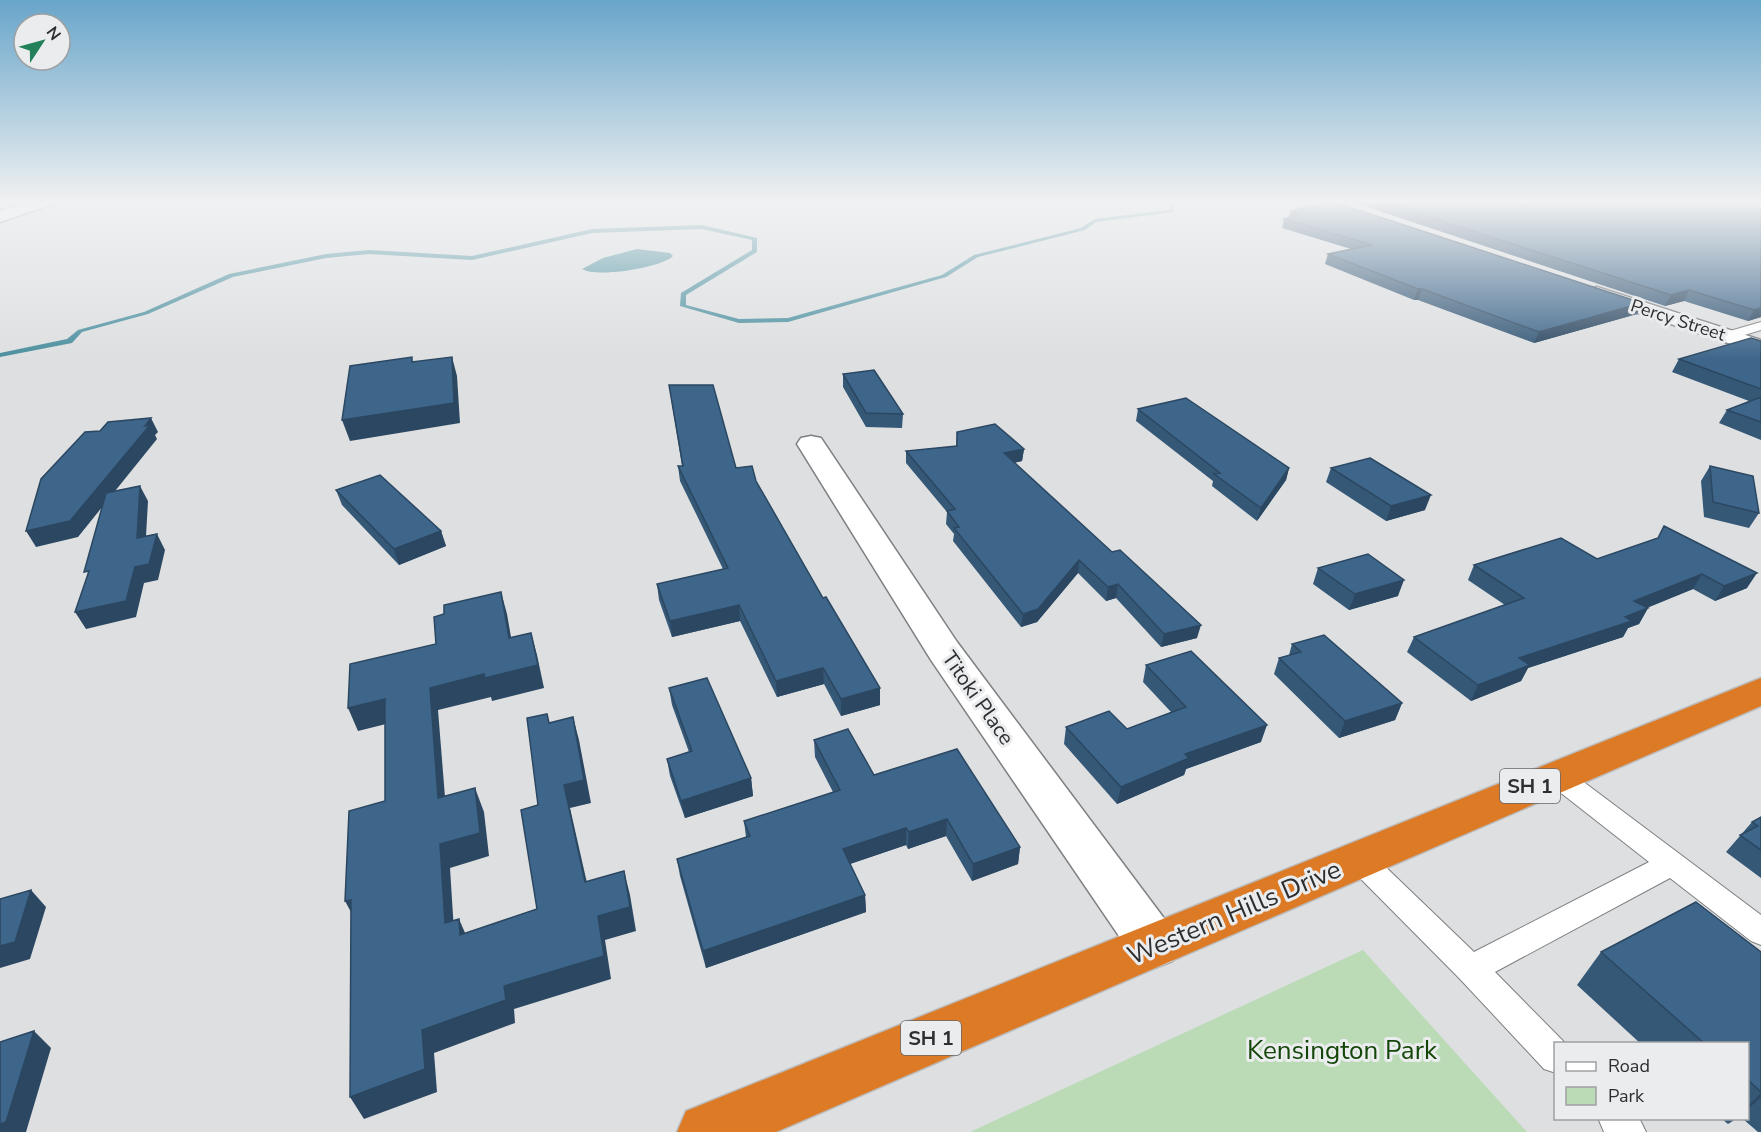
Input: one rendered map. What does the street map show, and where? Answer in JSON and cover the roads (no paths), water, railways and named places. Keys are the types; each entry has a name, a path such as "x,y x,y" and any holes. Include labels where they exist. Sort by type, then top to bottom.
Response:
{"highway":[{"name":"Western Hills Drive","path":"707,1132 1761,691"}],"street":[{"name":"Percy Street","path":"1581,287 1761,347"},
{"name":"Titoki Place","path":"812,444 944,651 1154,945"}],"lane":[{"path":"1728,336 1761,326"},
{"path":"1556,776 1761,932"},
{"path":"1360,860 1554,1055"},
{"path":"1471,969 1672,863"},
{"path":"1616,1120 1628,1132"}],"water":[{"path":"619,254 671,254 673,256 643,268 614,272 589,272 582,269 603,258"}],"waterway":[{"path":"0,355 69,341 80,331 146,313 231,275 326,256 349,254"},
{"path":"400,254 472,258 491,254"},
{"path":"750,254 683,294 683,306 739,321 788,320 944,276 976,256 985,254"}],"park label":[{"name":"Kensington Park","path":"1342,1050"}]}
